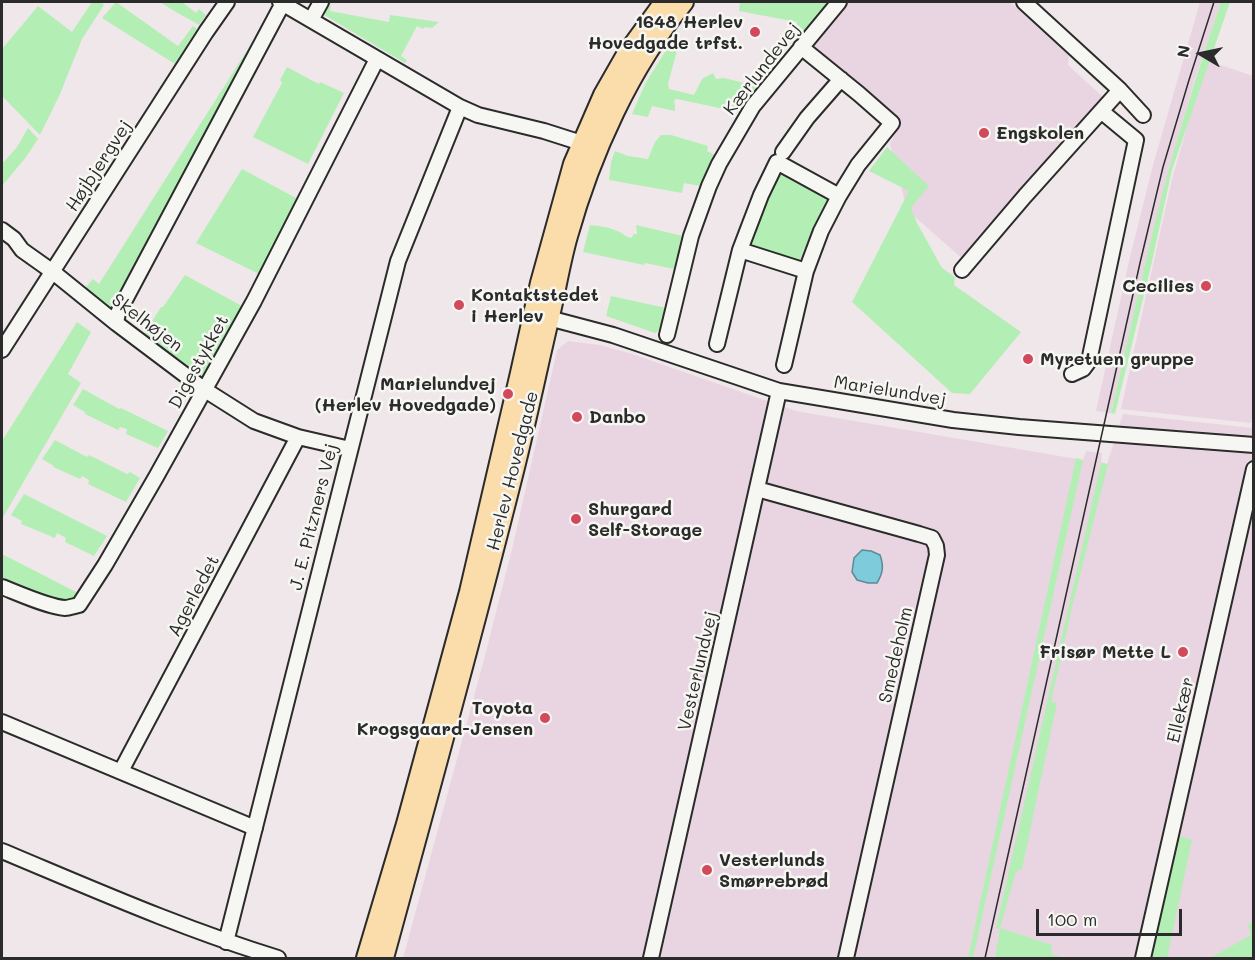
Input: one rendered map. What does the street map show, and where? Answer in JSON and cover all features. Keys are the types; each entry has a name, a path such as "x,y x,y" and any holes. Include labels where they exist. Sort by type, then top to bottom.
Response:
{"main road":[{"name":"Herlev Hovedgade","path":"384,958 513,474 542,316 544,267 573,164 603,95 627,53 664,2"},
{"name":"Herlev Hovedgade","path":"366,958 406,824 470,592 542,316 568,236 599,148 618,106 640,63 668,21 684,2"}],"street":[{"name":"Højbjergvej","path":"2,350 227,2"},
{"path":"116,323 118,313 282,2 460,107 478,115 544,131 599,148"},
{"path":"311,20 321,2"},
{"name":"Kærlundevej","path":"668,334 691,236 709,186 734,136 753,106 839,2"},
{"path":"1024,2 1120,90 1143,115"},
{"path":"784,365 806,271 821,231 838,196 858,165 891,123 801,47"},
{"name":"Digestykket","path":"2,587 66,608 79,605 105,565 254,301 377,59"},
{"path":"783,152 807,118 841,79"},
{"path":"962,270 1120,90"},
{"name":"J. E. Pitzners Vej","path":"226,942 398,261 460,107"},
{"path":"1072,374 1083,369 1089,361 1136,140 1101,111"},
{"path":"717,344 740,250 777,162 838,196"},
{"name":"Skelhøjen","path":"2,230 14,239 22,250 116,323 205,390 254,421 298,437 350,449"},
{"path":"740,250 806,271"},
{"name":"Marielundvej","path":"542,316 613,335 779,391 953,420 1254,445"},
{"name":"Vesterlundvej","path":"651,958 779,391"},
{"name":"Agerledet","path":"121,771 298,437"},
{"name":"Ellekær","path":"1143,958 1254,469"},
{"name":"Smedeholm","path":"756,489 932,538 936,546 934,567 846,958"},
{"path":"2,722 255,828"},
{"path":"2,851 161,918 278,958"}],"shaded area":[{"name":"Engskolen","path":"847,2 1010,2 1069,56 1068,65 1104,98 965,261 907,210 890,144 901,122 812,44"},
{"path":"1200,2 1221,2 1194,82 1169,169 1111,413 1096,411 1153,165"},
{"name":"Cecilies","path":"1206,60 1253,76 1253,414 1251,423 1121,409 1172,179"},
{"path":"568,341 600,345 632,354 796,411 1083,460 1086,451 1102,453 1101,462 1107,464 1123,414 1253,428 1253,958 403,958 486,652 557,350"}],"green space":[{"path":"92,2 101,2 104,5 82,39 60,94 40,135 2,96 2,49 38,6 72,32"},
{"path":"116,2 178,46 193,26 197,29 175,64 102,18"},
{"path":"160,2 182,2 196,13 199,9 206,15 199,25"},
{"path":"326,2 331,2 330,11 389,22 390,15 439,22 432,28 423,29 417,26 401,56 407,60 405,63 319,12"},
{"path":"740,2 829,2 799,37 795,32 797,22 739,11"},
{"path":"1221,2 1230,2 1172,170 1115,414 1111,413 1169,168"},
{"path":"263,25 266,28 210,129 206,129 186,169 189,173 162,218 156,222 144,249 146,252 115,314 84,289 93,279 99,284"},
{"path":"671,42 678,47 668,84 669,89 694,95 702,79 713,73 716,79 724,78 757,86 738,112 677,99 674,100 675,111 652,106 648,117 632,114 645,84"},
{"path":"287,67 319,84 320,82 344,93 308,164 253,137 282,83 280,80"},
{"path":"28,128 38,139 2,186 2,164 17,147"},
{"path":"661,135 671,135 708,146 707,151 715,155 700,186 684,183 682,193 609,180 615,151 648,159 655,142"},
{"path":"887,147 929,186 911,208 942,268 955,277 954,285 1021,332 970,394 952,393 852,302 909,191 869,171"},
{"path":"780,167 828,199 799,262 747,246"},
{"path":"242,169 298,199 259,274 196,243"},
{"path":"590,225 611,229 631,238 637,234 636,225 683,236 674,269 583,252"},
{"path":"185,275 242,306 205,378 144,334"},
{"path":"611,296 666,308 660,330 655,333 606,316"},
{"path":"77,322 91,332 68,374 81,383 2,519 2,441"},
{"path":"83,389 119,409 168,431 158,448 126,434 127,429 120,427 118,430 85,414 73,405"},
{"path":"55,440 87,457 89,455 140,478 126,502 88,484 89,480 82,476 80,479 53,467 42,459"},
{"path":"1076,458 1083,460 973,958 968,958"},
{"path":"1101,463 1108,464 1051,702 1057,703 1022,869 1016,872 1000,928 1052,945 1051,954 1065,958 995,958 1000,929 996,928"},
{"path":"24,494 107,536 94,556 65,542 66,538 57,533 55,538 21,524 22,521 11,515"},
{"path":"2,554 82,595 61,602 2,582"},
{"path":"1178,835 1192,840 1167,958 1151,958"},
{"path":"1253,921 1253,958 1210,958 1251,935 1248,925"}],"water":[{"path":"862,550 880,555 882,569 877,583 857,580 852,572 854,558"}],"tram line":[{"path":"985,958 1140,263 1163,167 1214,2"}],"place":[{"name":"1648 Herlev Hovedgade trfst.","path":"755,32"},
{"name":"Engskolen","path":"984,133"},
{"name":"Cecilies","path":"1206,286"},
{"name":"Kontaktstedet i Herlev","path":"459,305"},
{"name":"Myretuen gruppe","path":"1028,359"},
{"name":"Marielundvej (Herlev Hovedgade)","path":"508,394"},
{"name":"Danbo","path":"577,417"},
{"name":"Shurgard Self-Storage","path":"576,519"},
{"name":"Frisør Mette L","path":"1183,652"},
{"name":"Toyota Krogsgaard-Jensen","path":"545,718"},
{"name":"Vesterlunds Smørrebrød","path":"707,870"}]}
